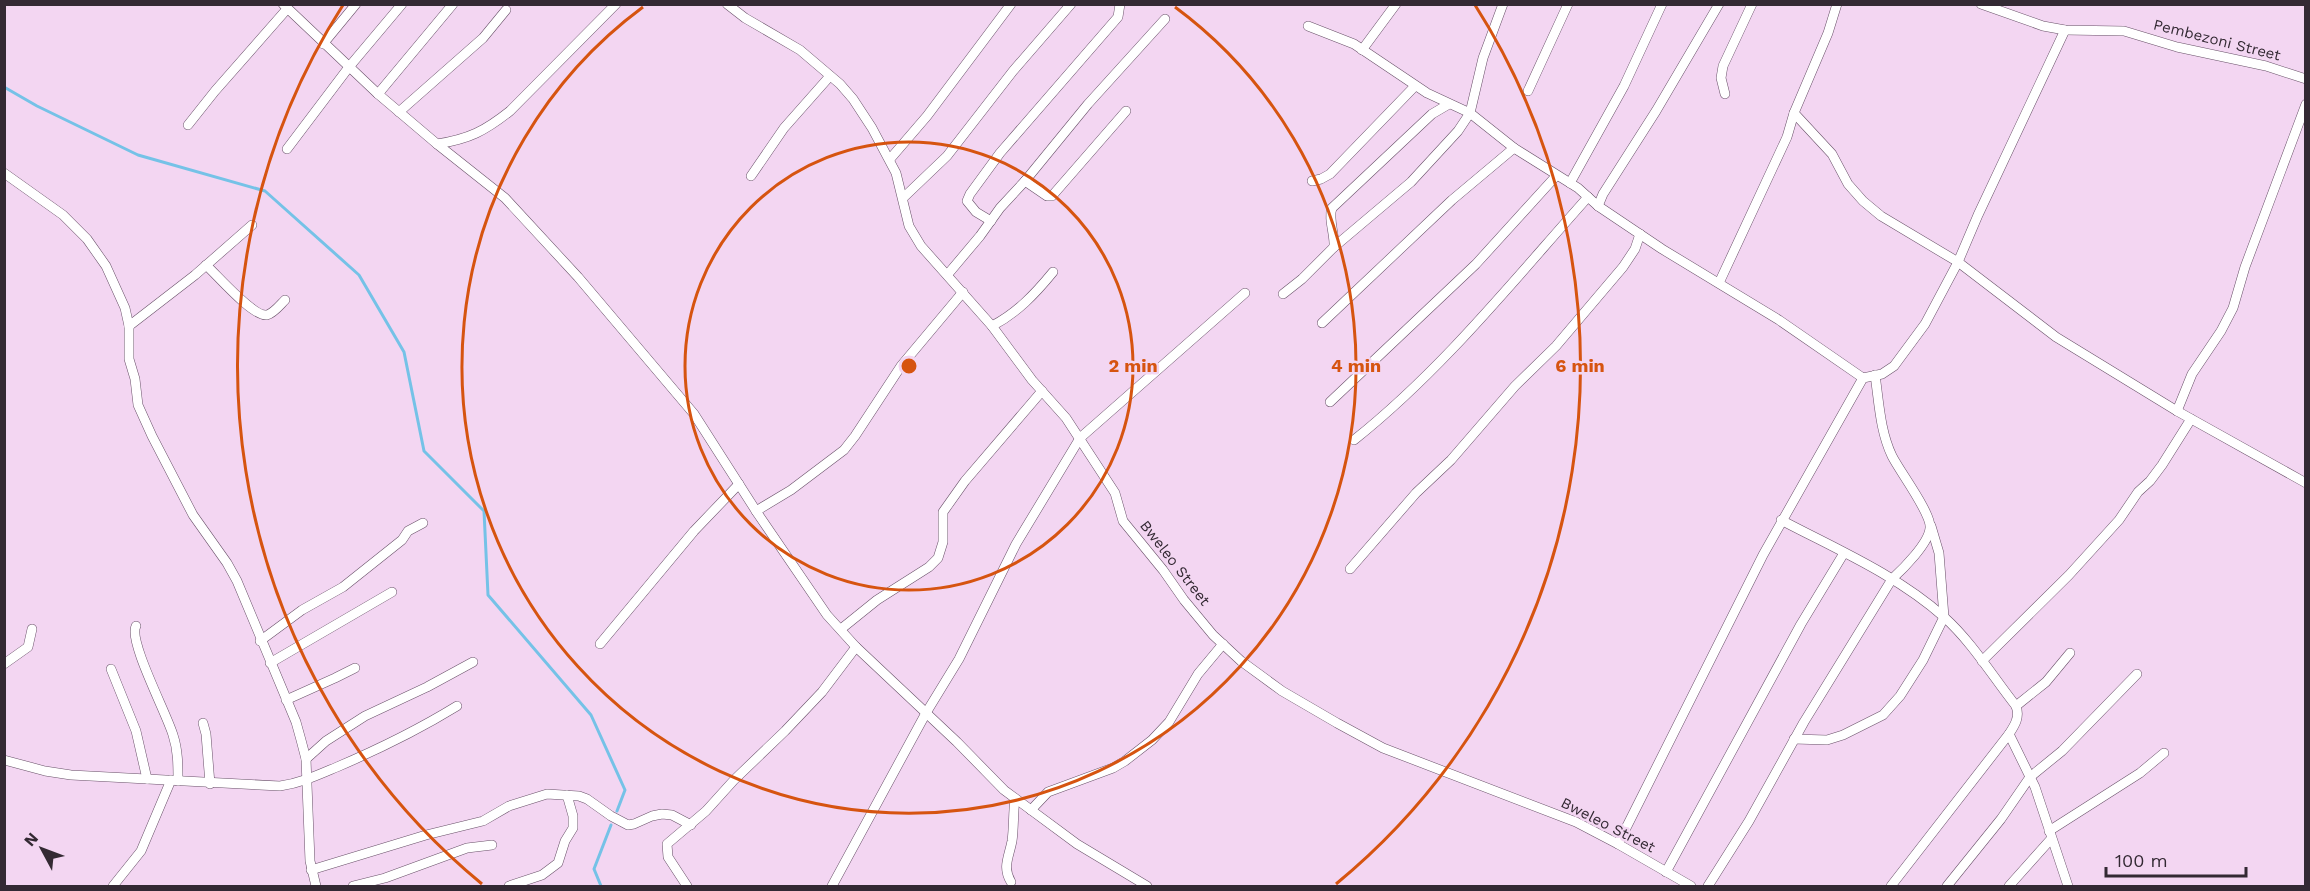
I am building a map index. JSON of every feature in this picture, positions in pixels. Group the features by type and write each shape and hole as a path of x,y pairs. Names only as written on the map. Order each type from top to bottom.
{"street":[{"path":"323,44 356,4"},
{"path":"287,149 349,67 402,4"},
{"path":"378,94 453,4"},
{"path":"437,144 459,141 481,133 493,125 510,111 616,4"},
{"name":"Bweleo Street","path":"727,4 745,18 800,50 831,76 853,99 890,159 896,173 909,226 915,236 1066,417 1115,493 1123,520 1184,600 1223,644 1282,691 1383,748 1576,822 1691,886"},
{"path":"890,159 927,116 1011,4"},
{"path":"903,198 947,156 1013,71 1071,4"},
{"path":"991,221 970,207 967,201 970,194 1000,153 1118,18 1120,4"},
{"path":"1362,50 1396,4"},
{"path":"1284,294 1334,247 1411,182 1445,146 1470,113 1483,58 1503,4"},
{"path":"1528,91 1568,4"},
{"path":"1569,183 1624,86 1662,4"},
{"path":"1598,206 1603,194 1656,111 1719,4"},
{"path":"1725,94 1721,78 1723,66 1752,4"},
{"path":"1719,283 1787,137 1794,113 1828,33 1837,4"},
{"name":"Pembezoni Street","path":"1981,4 2043,26 2065,30 2124,31 2177,47 2266,66 2306,79"},
{"path":"188,125 285,7 378,94 504,198 578,277 694,414 756,511 827,615 856,647 1004,790 1077,844 1146,886"},
{"path":"399,112 483,38 506,10"},
{"path":"948,274 1088,104 1165,19"},
{"path":"1308,26 1354,44 1415,86 1470,113 1514,148 1569,183 1598,206 1779,320 1863,378"},
{"path":"1618,844 1781,520 1863,378 1882,374 1894,366 1925,324 1958,262 1996,175 2065,30"},
{"path":"751,176 784,129 831,76"},
{"path":"1312,181 1330,174 1415,86"},
{"path":"1334,247 1335,236 1330,216 1332,208 1432,114 1449,104"},
{"path":"2177,411 2192,374 2221,331 2233,308 2245,267 2306,104"},
{"path":"1025,181 1047,196 1052,196 1126,111"},
{"path":"1794,113 1832,154 1848,184 1881,216 1958,262 2056,337 2177,411 2306,483"},
{"path":"1322,323 1452,200 1514,148"},
{"path":"4,173 63,215 87,239 106,266 125,308 129,326 129,359 135,379 138,405 193,515 227,563 296,722 306,759 310,870 316,886"},
{"path":"1330,402 1476,264 1556,176"},
{"path":"1354,440 1388,413 1428,375 1588,197"},
{"path":"129,326 252,225"},
{"path":"1350,569 1416,493 1451,460 1515,386 1556,346 1623,267 1635,249 1640,234"},
{"path":"206,265 255,313 268,315 285,300"},
{"path":"992,326 1007,318 1020,307 1053,272"},
{"path":"756,511 799,484 843,450 855,436 901,366 963,292"},
{"path":"832,886 926,713 959,659 1016,544 1080,438 1245,293"},
{"path":"1708,886 1723,866 1794,740 1892,579 1910,561 1930,532 1930,520 1904,478 1884,433 1875,375"},
{"path":"841,629 877,600 929,567 938,558 943,542 943,512 965,481 1042,391"},
{"path":"1982,661 2107,534 2138,492 2162,465 2191,419"},
{"path":"600,644 694,531 739,484"},
{"path":"1781,520 1892,579 1944,617 1982,661 2019,712 2017,722 2009,734 1891,886"},
{"path":"261,641 302,610 343,587 402,540 408,531 423,523"},
{"path":"1794,740 1827,740 1843,735 1883,715 1900,696 1923,660 1944,617 1939,553 1930,526"},
{"path":"1666,872 1801,624 1844,553"},
{"path":"270,663 392,592"},
{"path":"113,886 141,851 175,781 177,748 136,645 133,631 136,626"},
{"path":"4,664 28,647 32,629"},
{"path":"1031,810 1048,792 1113,768 1152,740 1169,722 1198,674 1223,644"},
{"path":"687,886 668,857 666,847 669,841 691,825 809,706 856,647"},
{"path":"2016,706 2046,682 2070,653"},
{"path":"306,759 326,741 365,716 473,662"},
{"path":"286,700 355,668"},
{"path":"111,669 136,731 147,779"},
{"path":"1947,886 2001,819 2030,777 2062,752 2137,674"},
{"path":"4,760 53,772 210,784 280,786 306,780 396,740 457,706"},
{"path":"203,723 210,784"},
{"path":"2009,734 2030,777 2068,886"},
{"path":"2009,886 2050,835 2140,773 2164,753"},
{"path":"310,870 426,835 483,821 509,806 546,794 587,799 628,825 662,814 672,815 691,825"},
{"path":"509,886 542,875 558,863 565,841 573,828 573,816 567,795"},
{"path":"1011,882 1007,875 1006,860 1011,842 1015,799"},
{"path":"353,886 385,878 467,848 492,845"}],"waterway":[{"path":"4,87 37,106 138,155 265,191 359,275 404,352 424,451 484,511 488,595 591,715 625,790 617,811"},
{"path":"601,886 594,869 611,825"}]}
